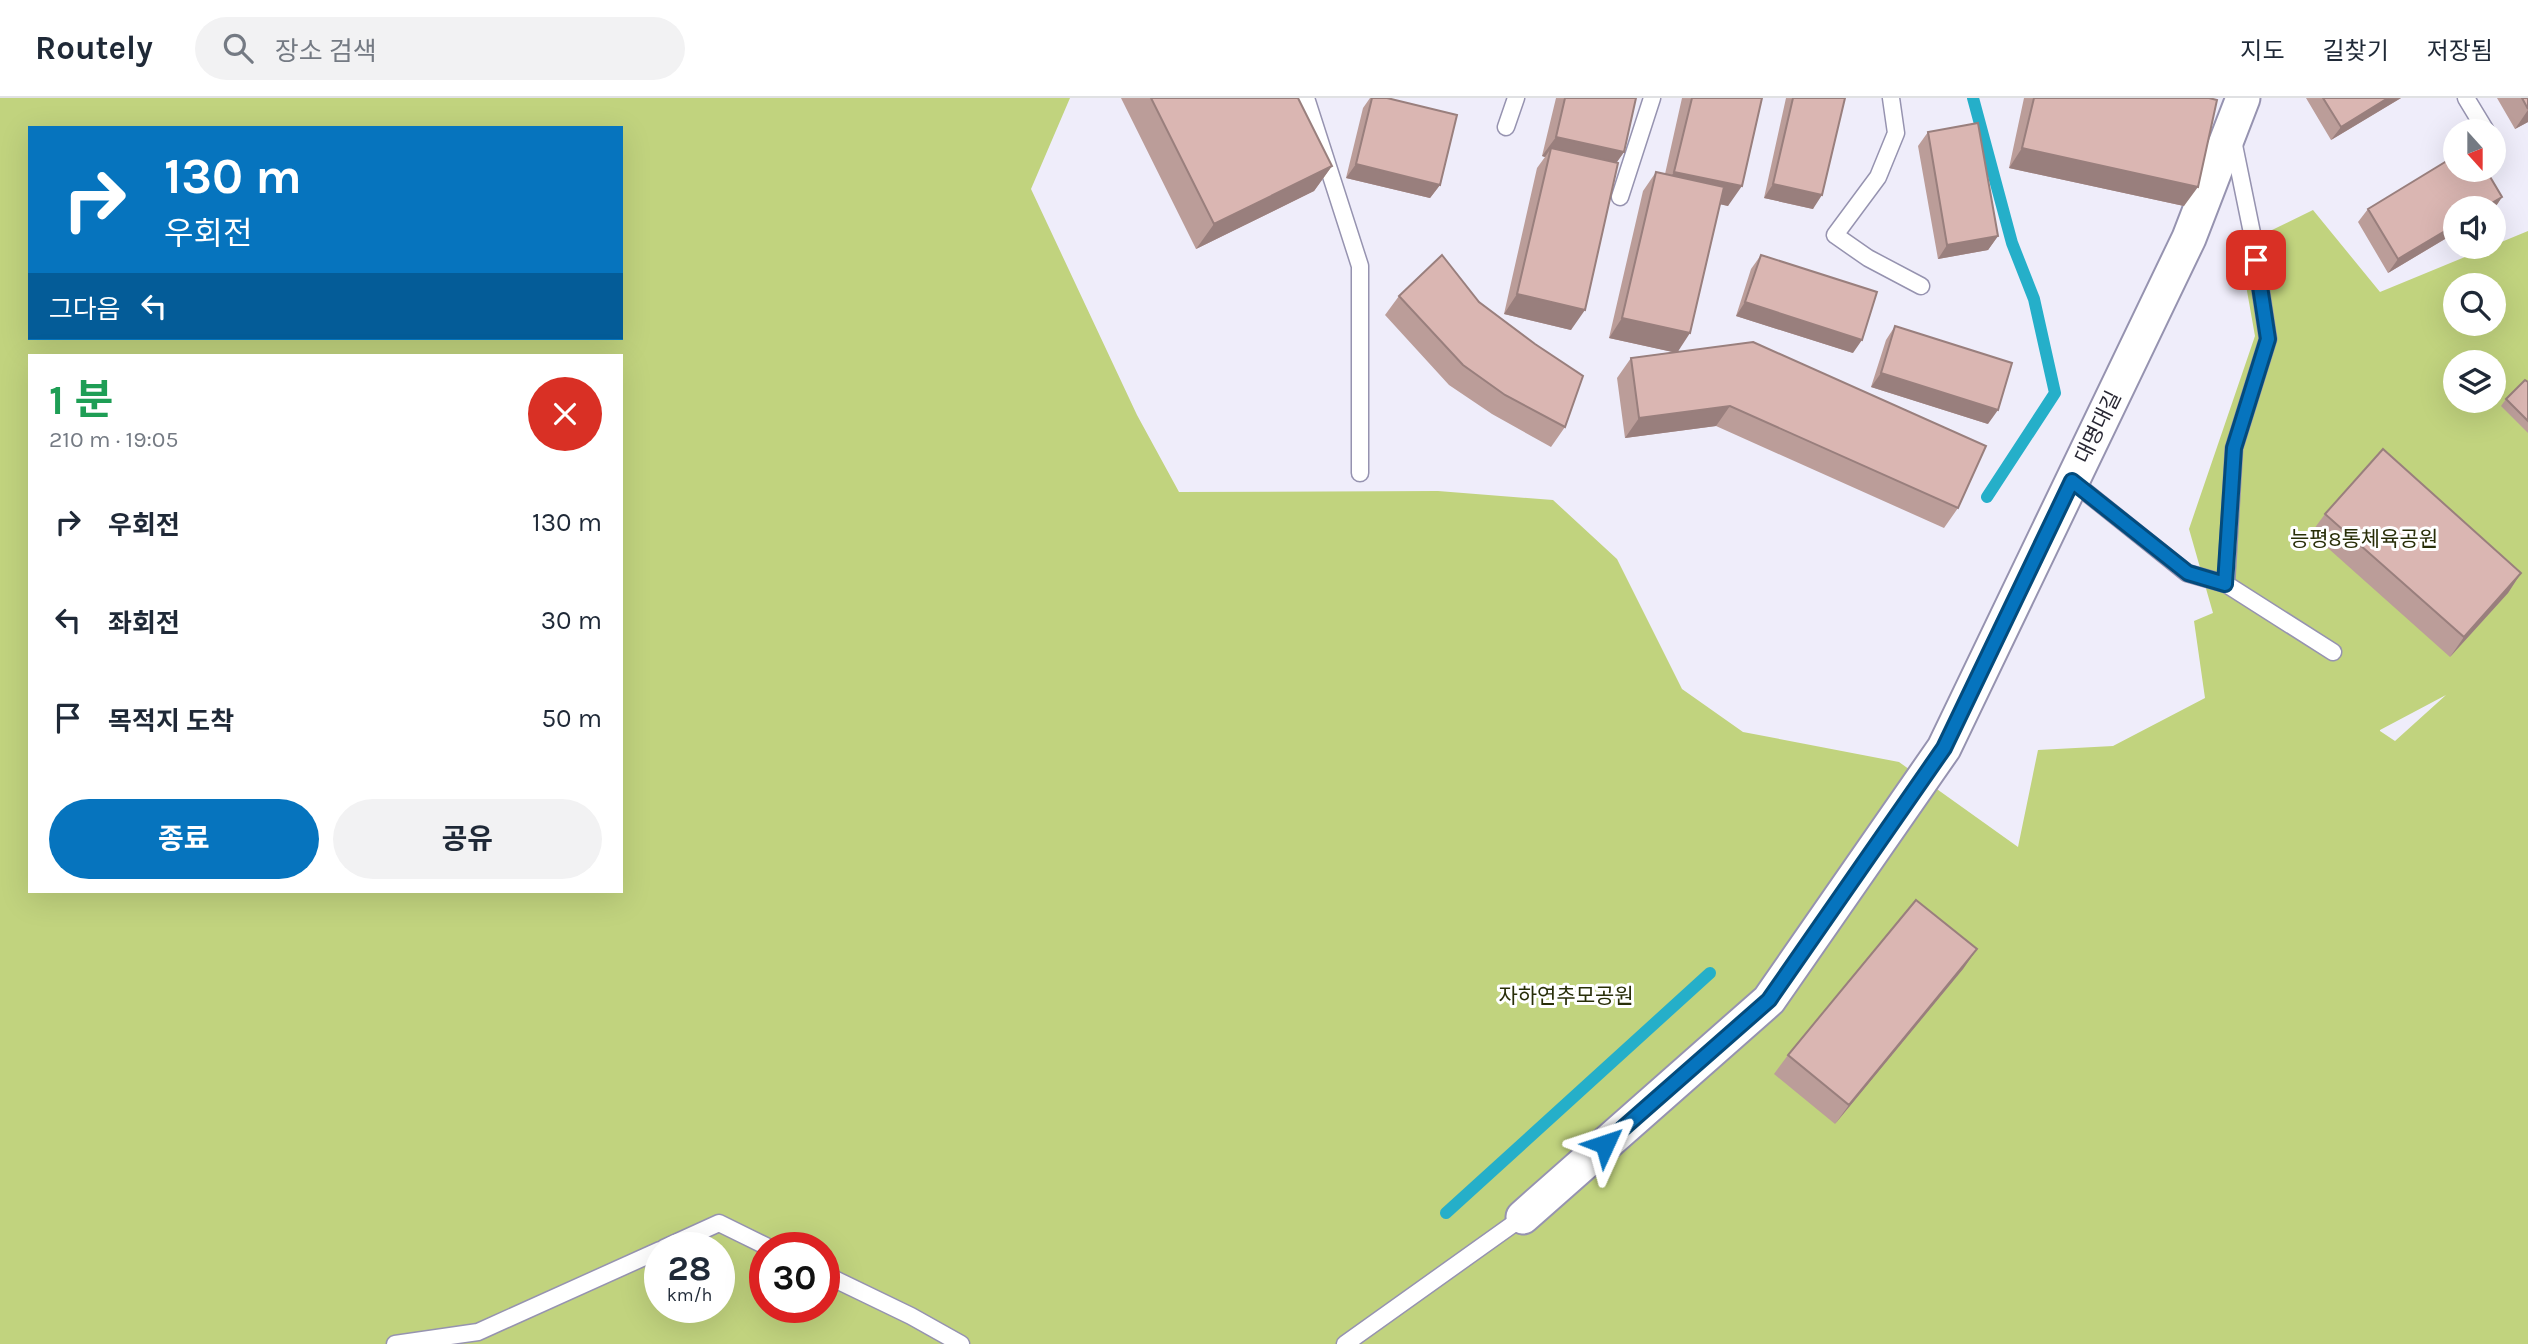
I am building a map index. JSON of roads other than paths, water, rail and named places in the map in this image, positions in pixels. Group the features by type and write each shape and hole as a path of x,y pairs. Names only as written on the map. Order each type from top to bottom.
{"street":[{"name":"대명대길","path":"1523,1217 1769,1000 1944,748 2189,238 2243,98"}],"lane":[{"path":"1306,98 1360,266 1360,473"},
{"path":"1506,127 1516,98"},
{"path":"1620,197 1652,98"},
{"path":"1891,98 1896,133 1878,177 1835,235 1868,258 1921,286"},
{"path":"2466,98 2479,119"},
{"path":"2225,584 2234,448 2268,339 2252,233 2231,130"},
{"path":"2072,481 2188,573 2225,584 2333,652"},
{"path":"1345,1344 1523,1217"},
{"path":"699,1232 719,1223 749,1238"},
{"path":"395,1344 478,1332 644,1257"},
{"path":"840,1282 961,1344"}],"waterway":[{"path":"1973,98 2012,243 2034,299 2055,393 1987,497"},
{"path":"1446,1213 1710,973"}],"park label":[{"name":"능평8통체육공원","path":"2364,539"},
{"name":"자하연추모공원","path":"1566,996"}]}
